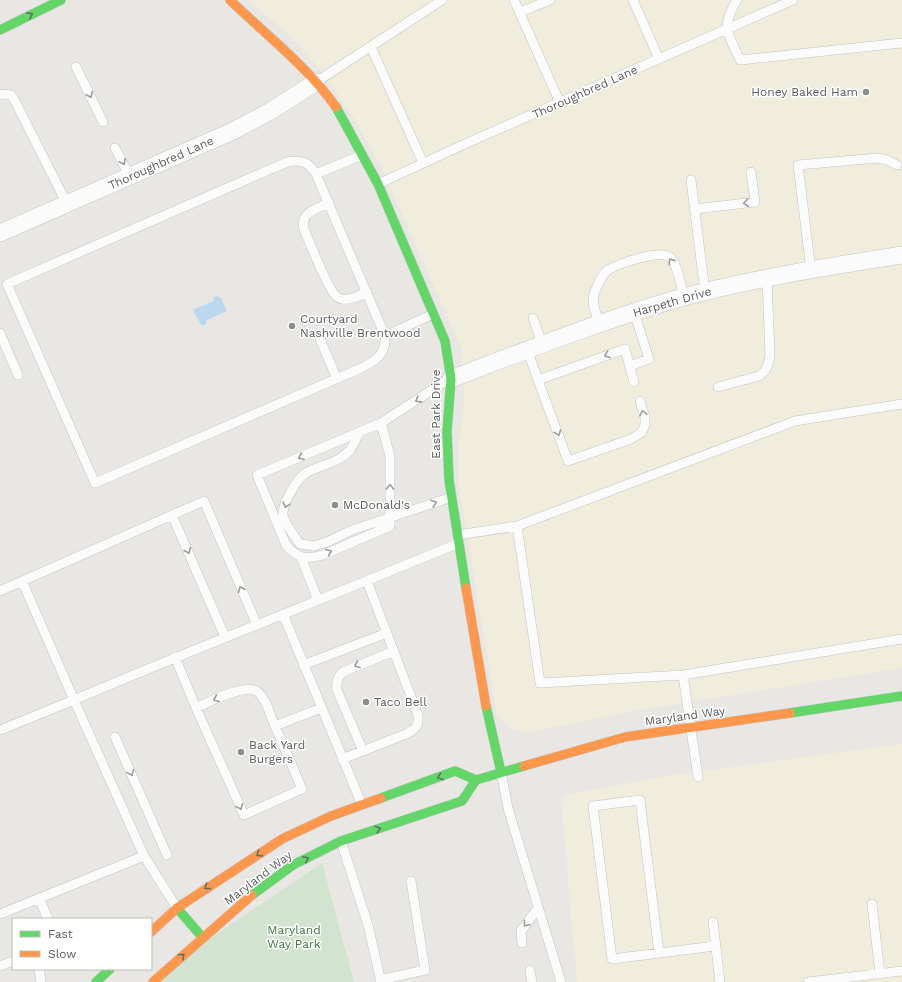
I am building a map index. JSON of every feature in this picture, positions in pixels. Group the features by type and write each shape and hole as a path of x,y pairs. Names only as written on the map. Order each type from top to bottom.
{"main road":[{"path":"0,30 61,0"},
{"name":"East Park Drive","path":"230,0 295,60 316,82 334,106 378,184 445,341 451,379 447,431 449,480 487,715 501,772"},
{"name":"Maryland Way","path":"153,982 253,894 293,865 341,841 462,801 476,780 624,737 902,696"},
{"name":"Maryland Way","path":"152,931 177,908 282,839 331,816 455,771 476,780"},
{"path":"177,908 203,938"},
{"path":"96,982 109,970"}],"street":[{"name":"Thoroughbred Lane","path":"0,233 130,177 256,120 316,82"},
{"name":"Harpeth Drive","path":"451,379 535,346 634,312 705,292 811,270 902,255"}],"lane":[{"path":"316,82 442,0"},
{"path":"514,0 560,103"},
{"path":"520,12 550,0"},
{"path":"633,0 659,59"},
{"path":"737,0 730,12 726,29 740,60 902,43"},
{"name":"Thoroughbred Lane","path":"378,184 793,0"},
{"path":"371,47 423,163"},
{"path":"76,67 103,122"},
{"path":"0,95 11,95 15,101 67,204"},
{"path":"116,148 130,177"},
{"path":"316,174 362,155"},
{"path":"811,270 798,165 878,158 898,165"},
{"path":"301,160 312,167 329,203 385,336 384,349 379,357 359,369 337,379 94,483 4,285 287,162 301,160"},
{"path":"695,209 755,202 751,172"},
{"path":"691,180 705,292"},
{"path":"329,203 313,210 305,216 303,220 304,229 332,291 337,297 346,299 367,292"},
{"path":"599,324 593,300 597,286 602,278 609,270 613,268 651,254 667,255 672,260 684,298"},
{"path":"718,387 759,376 768,366 770,356 768,279"},
{"path":"630,366 649,359 634,312"},
{"path":"385,336 434,314"},
{"path":"533,318 538,380 568,461 631,439 641,433 645,425 645,417 640,401"},
{"path":"0,333 18,375"},
{"path":"320,339 337,379"},
{"path":"538,380 625,349 634,382"},
{"path":"381,423 390,456 390,526 323,555 313,558 298,556 291,551 286,544 257,475 381,423 451,379"},
{"path":"0,730 175,657 367,580 458,539 517,526 795,421 902,404"},
{"path":"359,432 350,450 343,456 305,473 300,478 286,502 283,514 292,534 300,544 314,546 327,542 352,530 452,497"},
{"path":"0,591 204,501 256,625"},
{"path":"172,515 225,637"},
{"path":"517,526 540,683 683,675 902,639"},
{"path":"302,557 318,600"},
{"path":"342,759 413,730 419,722 418,715 367,580"},
{"path":"22,581 144,856 177,908"},
{"path":"283,614 362,805"},
{"path":"304,665 387,633"},
{"path":"364,751 338,690 337,682 340,674 348,669 394,651"},
{"path":"175,657 196,708 244,815 302,789 262,696 256,691 245,688 196,708"},
{"path":"683,675 698,777"},
{"path":"275,726 321,708"},
{"path":"115,737 167,855"},
{"path":"501,772 508,808 561,982"},
{"path":"659,953 640,800 593,806 612,959 715,946"},
{"path":"341,841 368,925 380,981 425,970 411,881"},
{"path":"0,914 144,856"},
{"path":"39,898 48,918"},
{"path":"872,904 880,974"},
{"path":"522,943 521,931 538,908"},
{"path":"713,922 720,982"},
{"path":"0,966 12,961"},
{"path":"39,970 41,982"},
{"path":"530,970 532,982"},
{"path":"808,982 862,979 880,974 902,971"}],"shaded area":[{"path":"249,0 902,0 902,668 626,712 527,733 514,730 503,722 497,715 459,487 459,445 464,402 462,349 378,160 353,117 325,75 292,37"},
{"path":"902,744 902,982 577,982 561,796 666,776"}],"green space":[{"name":"Maryland Way Park","path":"322,863 354,982 155,982 177,961"}],"water":[{"path":"217,296 221,298 227,311 207,320 205,325 201,325 193,310 213,301 214,297"}],"traffic: fast":[{"path":"0,30 61,0"},
{"path":"336,107 378,184 445,341 451,379 447,431 449,480 466,588"},
{"path":"790,713 902,696"},
{"path":"486,706 501,772"},
{"path":"252,895 293,865 341,841 462,801 476,780 524,766"},
{"path":"381,798 455,771 476,780"},
{"path":"177,908 203,938"},
{"path":"96,982 109,970"}],"traffic: slow":[{"path":"230,0 299,64 325,92 336,107"},
{"path":"466,588 486,706"},
{"path":"524,766 625,737 790,713"},
{"path":"152,931 177,908 282,839 331,816 381,798"},
{"path":"153,982 252,895"}],"place":[{"name":"Honey Baked Ham","path":"866,92"},
{"name":"Courtyard Nashville Brentwood","path":"292,326"},
{"name":"McDonald's","path":"335,505"},
{"name":"Taco Bell","path":"366,702"},
{"name":"Back Yard Burgers","path":"241,752"}]}
